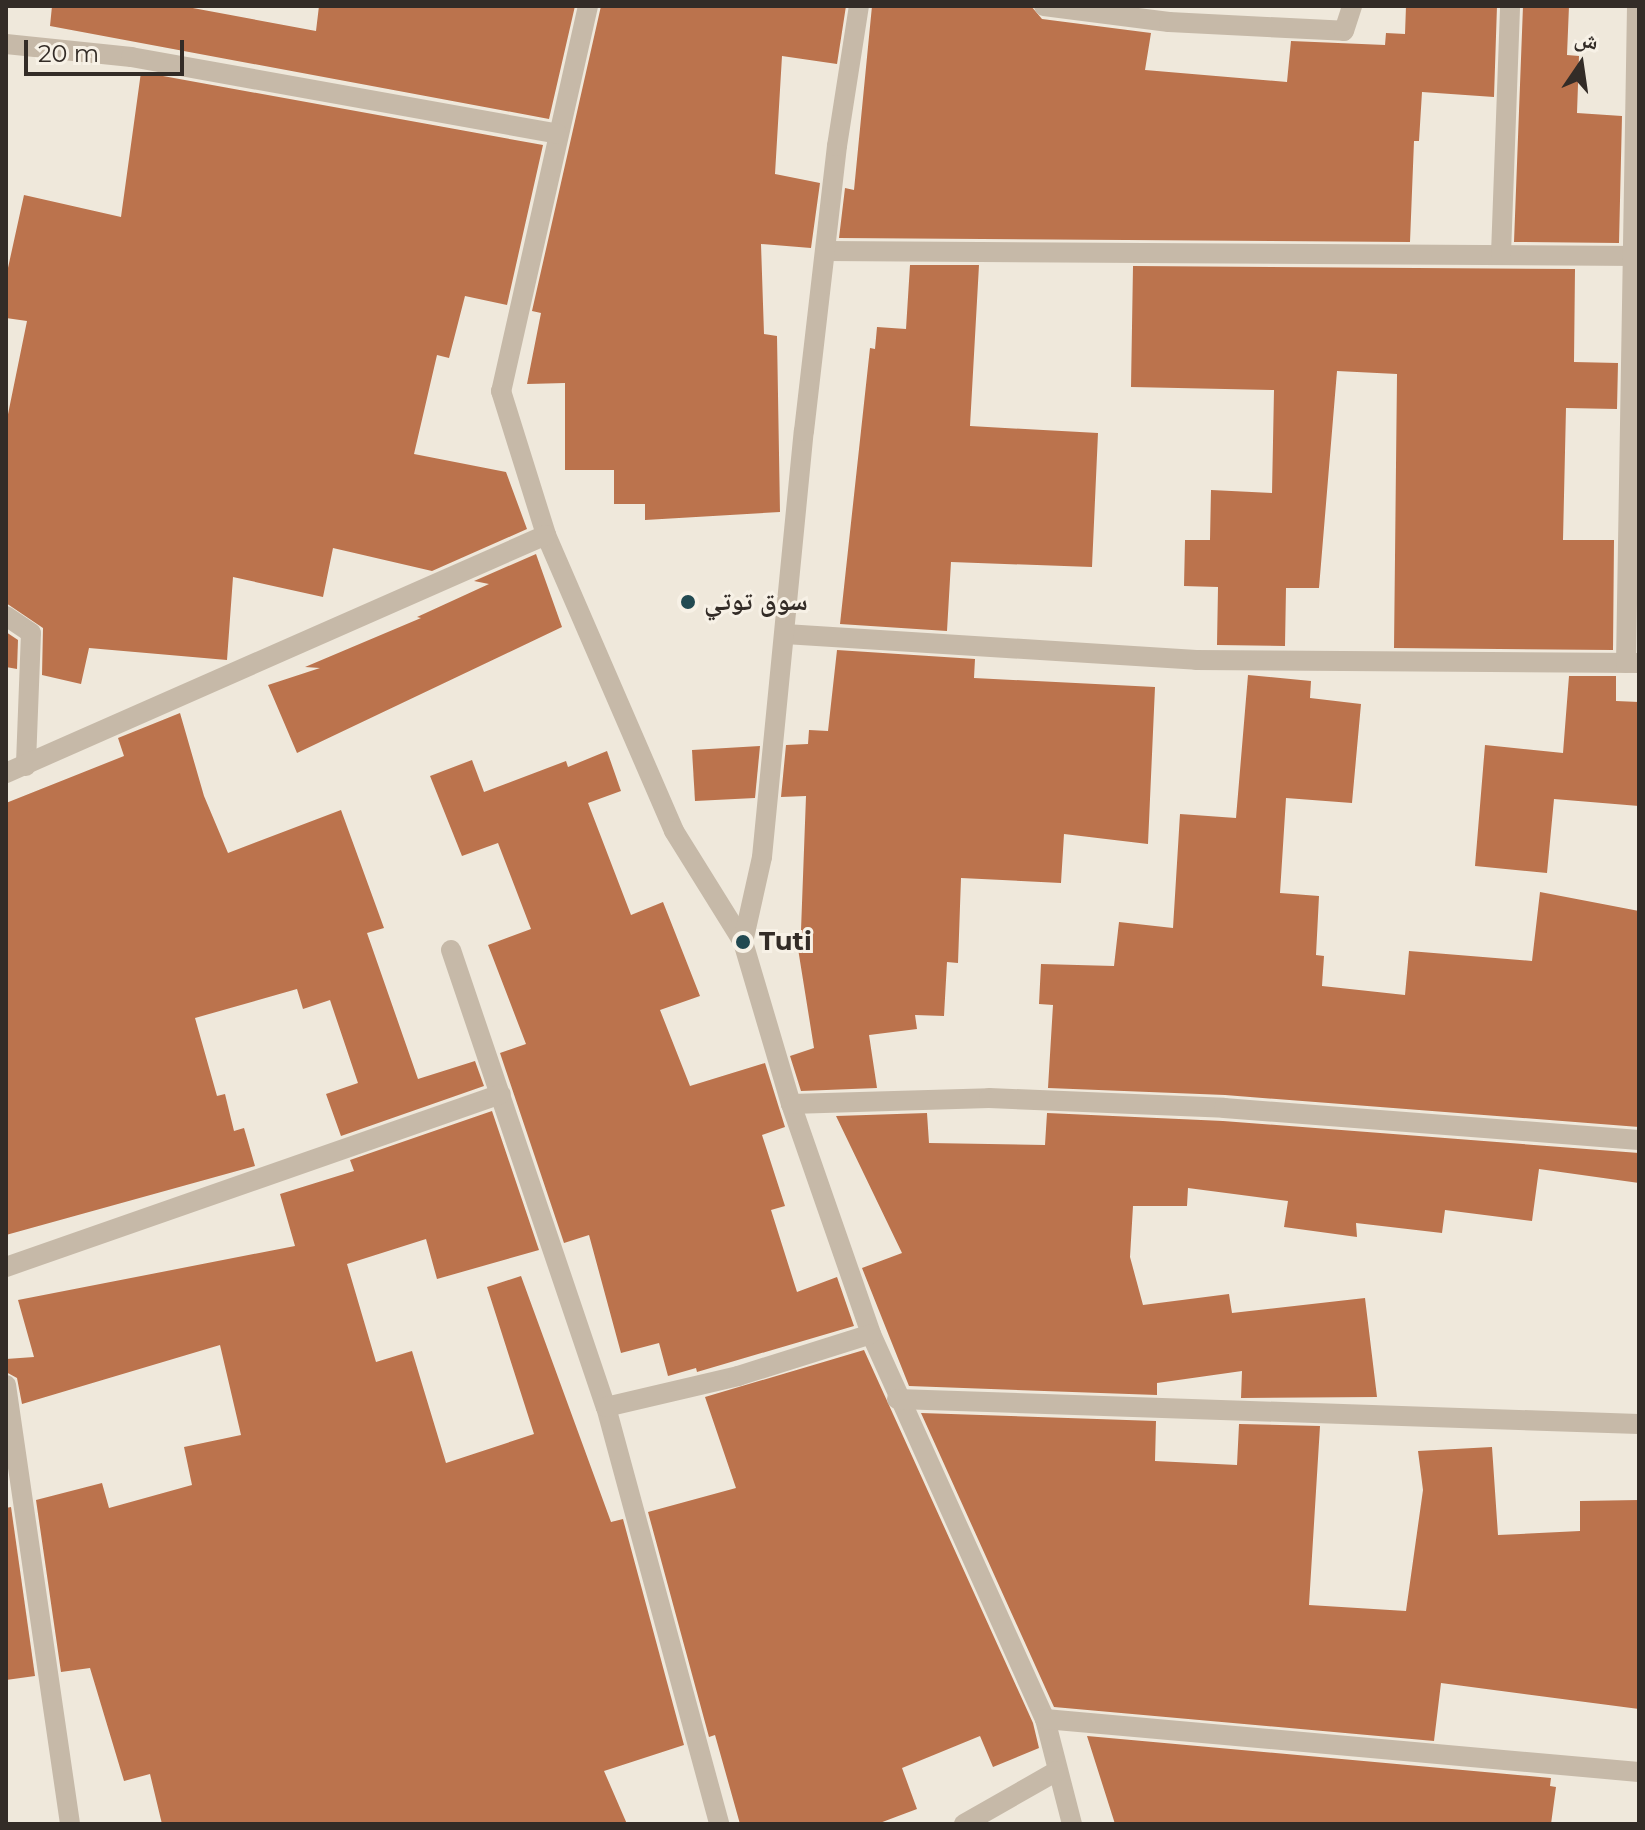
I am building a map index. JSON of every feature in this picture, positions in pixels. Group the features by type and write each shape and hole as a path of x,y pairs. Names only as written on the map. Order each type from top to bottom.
{"street":[{"path":"588,6 501,391 546,535 674,831 743,942 791,1104 871,1334 897,1399 1045,1719 1072,1824"},
{"path":"743,942 762,857 826,251 859,6"},
{"path":"1044,6 1169,22 1344,31 1352,6"},
{"path":"1501,254 1510,6"},
{"path":"785,634 1196,660 1633,663 1637,6"},
{"path":"6,44 131,57 557,134"},
{"path":"826,251 1637,256"},
{"path":"6,773 546,535"},
{"path":"6,616 31,633 26,766"},
{"path":"451,950 606,1407 719,1824"},
{"path":"6,1267 501,1094"},
{"path":"791,1104 1005,1098 1224,1108 1639,1140"},
{"path":"606,1407 738,1376 871,1334"},
{"path":"6,1385 70,1824"},
{"path":"897,1399 1639,1424"},
{"path":"1045,1719 1639,1772"},
{"path":"964,1824 1057,1771"}],"building":[{"path":"52,6 182,6 316,31 319,6 575,6 549,119 50,26"},
{"name":"سوق توتي","path":"601,6 846,6 837,64 782,56 775,174 820,183 811,248 761,244 764,334 777,336 780,512 645,520 645,504 614,504 614,470 565,470 565,383 527,384 541,313 532,311"},
{"path":"872,6 1031,6 1042,19 1151,33 1145,70 1287,82 1291,41 1385,45 1386,33 1405,34 1406,6 1497,6 1494,97 1422,92 1419,141 1414,141 1410,242 839,238 845,188 854,190"},
{"path":"1523,6 1569,6 1567,55 1579,56 1577,113 1622,116 1619,243 1514,242"},
{"path":"141,72 543,145 507,305 465,296 449,358 437,355 414,454 506,472 527,529 432,571 333,548 323,597 233,577 227,660 89,648 81,684 42,675 43,628 6,603 6,424 27,321 6,318 6,277 24,195 121,217"},
{"path":"910,265 979,265 970,426 1098,433 1092,567 951,562 947,631 840,624 870,348 875,349 877,327 906,329"},
{"path":"1133,266 1575,269 1574,362 1618,363 1617,409 1566,408 1563,540 1614,540 1613,650 1394,648 1397,374 1337,371 1319,588 1286,588 1285,646 1217,645 1218,587 1184,586 1185,540 1210,540 1211,490 1272,493 1274,390 1131,387"},
{"path":"536,554 562,627 297,753 268,685 320,668 305,667 421,618 417,617 489,584 474,581"},
{"path":"6,632 18,640 17,669 6,667"},
{"path":"837,650 975,659 974,678 1155,687 1148,844 1064,834 1061,883 961,878 958,963 947,962 944,1016 915,1015 917,1029 869,1035 877,1088 801,1091 790,1056 814,1048 795,930 801,930 806,796 781,797 786,745 808,744 809,730 828,731"},
{"path":"1248,675 1311,681 1310,698 1361,704 1352,803 1286,798 1280,893 1319,896 1316,955 1324,956 1322,986 1405,995 1409,951 1532,961 1540,892 1639,911 1639,1127 1225,1095 1048,1088 1053,1005 1039,1004 1041,964 1114,966 1119,922 1173,928 1180,814 1236,818"},
{"path":"1569,676 1616,676 1616,701 1639,702 1639,806 1554,799 1547,873 1475,866 1485,745 1563,753"},
{"path":"180,713 204,796 228,853 341,810 384,928 367,933 418,1079 475,1061 484,1086 341,1136 326,1094 358,1083 330,1000 303,1009 297,989 195,1018 217,1096 225,1094 234,1131 244,1128 255,1166 6,1235 6,803 124,756 118,738"},
{"path":"760,746 755,798 695,801 692,750"},
{"path":"607,751 621,791 588,803 631,915 663,902 700,996 660,1010 690,1086 765,1063 785,1127 762,1135 785,1206 771,1210 797,1292 837,1277 854,1326 697,1372 696,1368 668,1376 659,1343 621,1353 589,1235 564,1243 500,1053 526,1044 488,945 531,929 498,843 462,856 430,776 472,760 484,792 566,761 568,767"},
{"path":"492,1111 539,1250 437,1279 426,1239 347,1264 376,1362 412,1351 446,1463 534,1434 487,1287 521,1276 611,1522 623,1519 684,1745 604,1771 627,1824 162,1824 150,1774 124,1781 90,1668 61,1672 36,1500 102,1483 109,1508 192,1485 184,1447 241,1435 220,1345 22,1404 17,1378 6,1372 6,1359 34,1357 18,1300 295,1246 280,1194 354,1171 350,1160"},
{"path":"927,1113 929,1143 1045,1145 1047,1113 1223,1121 1639,1153 1639,1183 1539,1169 1532,1221 1445,1210 1442,1233 1356,1223 1357,1237 1284,1227 1288,1201 1188,1188 1187,1206 1133,1206 1130,1257 1143,1305 1229,1294 1232,1313 1365,1298 1377,1397 1241,1398 1242,1371 1157,1383 1157,1395 909,1386 862,1268 902,1253 836,1116"},
{"path":"864,1350 1033,1723 1039,1748 993,1767 980,1736 902,1768 917,1809 877,1824 740,1824 715,1735 709,1737 648,1512 736,1488 705,1397"},
{"path":"921,1413 1156,1421 1155,1461 1237,1465 1239,1424 1320,1426 1309,1605 1406,1611 1423,1490 1418,1451 1492,1447 1498,1535 1580,1531 1580,1501 1639,1500 1639,1709 1441,1683 1434,1741 1054,1707"},
{"path":"11,1507 35,1676 6,1680 6,1508"},
{"path":"1087,1736 1551,1778 1550,1786 1556,1787 1551,1824 1115,1824"}],"place":[{"name":"سوق توتي","path":"688,602"},
{"name":"Tuti","path":"743,942"}]}
